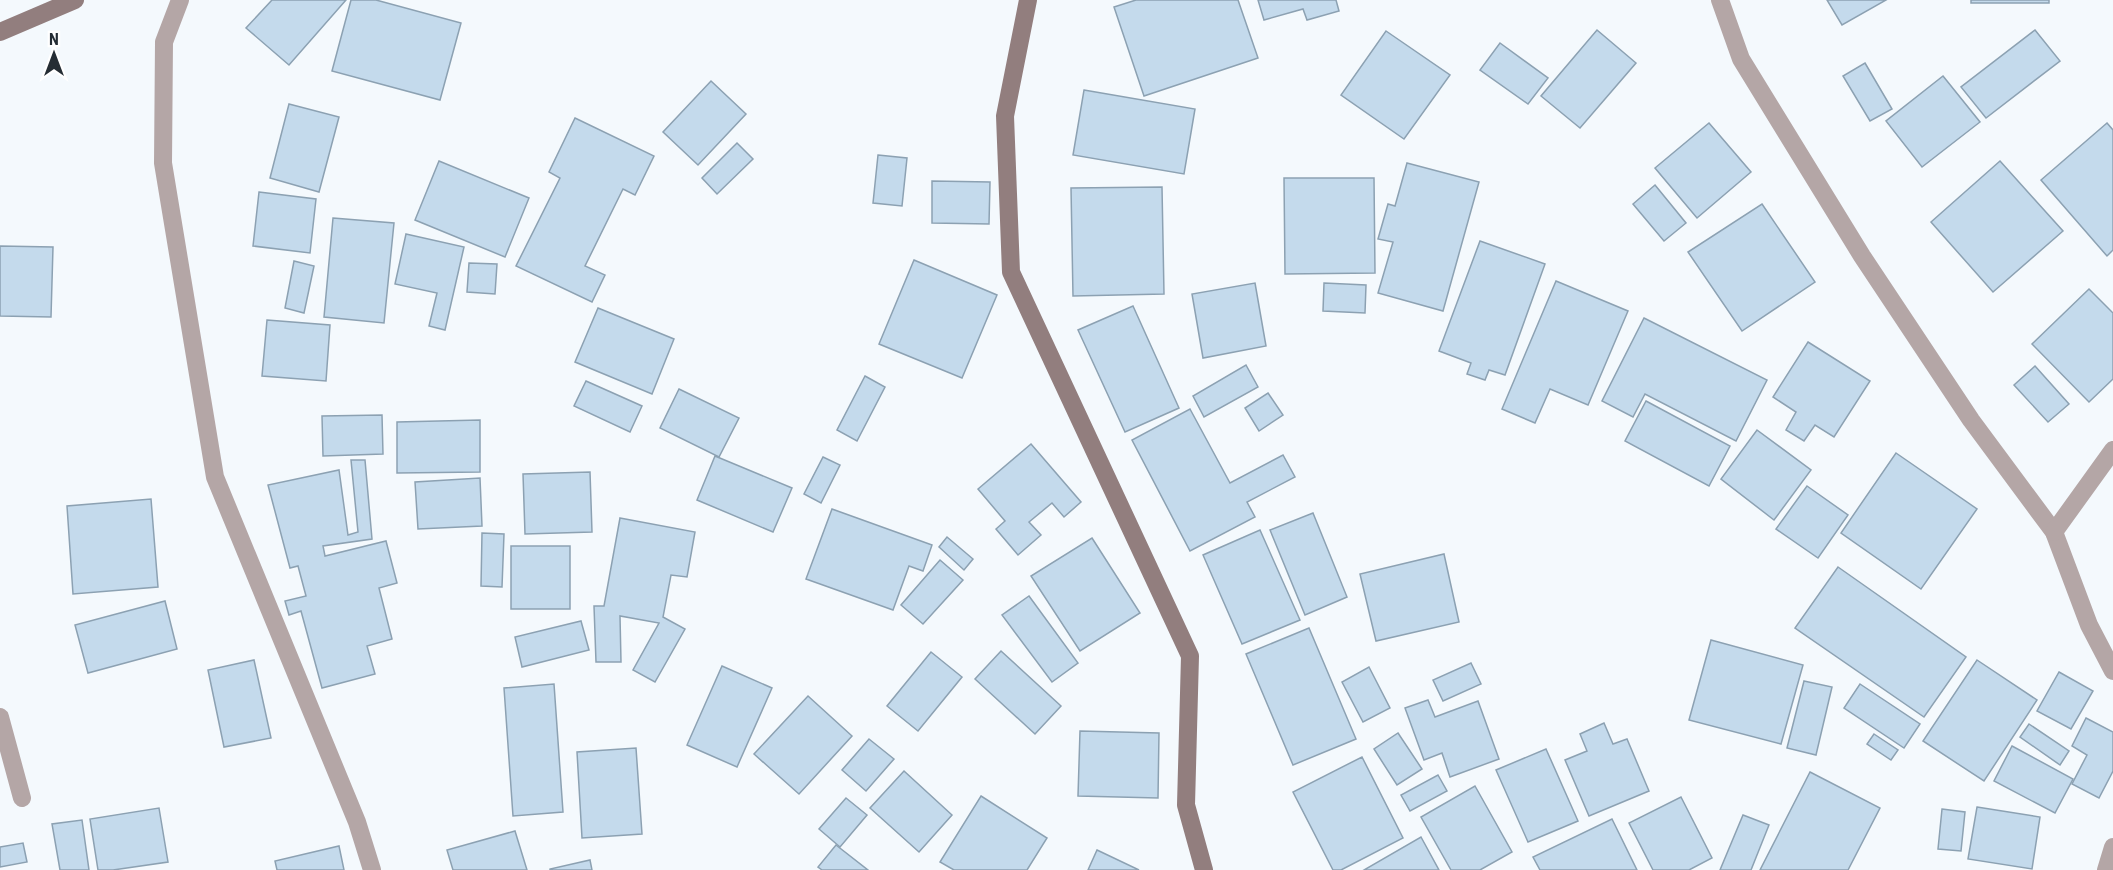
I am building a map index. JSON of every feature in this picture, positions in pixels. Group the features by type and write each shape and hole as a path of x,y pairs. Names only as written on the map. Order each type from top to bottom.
{"street":[{"path":"0,32 75,0"},
{"path":"180,0 164,42 163,164 215,477 357,822 372,870"},
{"path":"1028,0 1005,116 1011,272 1190,656 1186,805 1204,870"},
{"path":"1720,0 1741,59 1862,256 1971,420 2054,532 2089,625 2113,671"},
{"path":"2054,532 2113,450"},
{"path":"0,717 22,798"},
{"path":"2106,870 2113,847"}],"building":[{"path":"272,0 346,0 289,65 246,28"},
{"path":"351,0 376,0 461,23 440,100 332,71"},
{"path":"1136,0 1238,0 1258,58 1144,96 1114,7"},
{"path":"1258,0 1336,0 1339,11 1307,20 1303,9 1264,20"},
{"path":"1827,0 1886,0 1842,25"},
{"path":"1971,0 2049,0 2049,3 1971,3"},
{"path":"1597,30 1636,63 1580,128 1541,96"},
{"path":"2035,30 2060,61 1986,118 1961,87"},
{"path":"1386,31 1450,75 1404,139 1341,95"},
{"path":"1500,43 1548,78 1528,104 1480,70"},
{"path":"1865,63 1892,109 1870,121 1843,76"},
{"path":"1943,76 1980,122 1922,167 1886,121"},
{"path":"711,81 746,114 698,165 663,132"},
{"path":"1084,90 1195,109 1184,174 1073,155"},
{"path":"289,104 339,117 319,192 270,178"},
{"path":"575,118 654,156 635,195 623,189 585,266 605,275 592,302 516,266 560,178 549,172"},
{"path":"1709,123 1751,172 1697,218 1655,168"},
{"path":"2107,123 2113,130 2113,250 2107,256 2041,180"},
{"path":"737,143 753,159 717,194 702,178"},
{"path":"878,155 907,158 902,206 873,203"},
{"path":"439,161 529,198 505,257 415,220"},
{"path":"2000,161 2063,231 1993,292 1931,222"},
{"path":"1407,163 1479,182 1443,311 1378,293 1393,242 1378,239 1388,204 1395,206"},
{"path":"1284,178 1374,178 1375,273 1285,274"},
{"path":"932,181 990,182 989,224 932,223"},
{"path":"1655,185 1686,223 1664,241 1633,204"},
{"path":"1162,187 1164,294 1073,296 1071,188"},
{"path":"259,192 316,199 310,253 253,246"},
{"path":"1762,204 1815,282 1742,331 1688,252"},
{"path":"333,218 394,223 384,323 324,317"},
{"path":"406,234 464,247 445,330 429,326 437,293 395,284"},
{"path":"1480,241 1545,264 1505,375 1489,370 1485,380 1467,374 1471,363 1439,351"},
{"path":"0,246 53,247 51,317 0,316"},
{"path":"914,260 997,295 962,378 879,344"},
{"path":"294,261 314,266 304,313 285,308"},
{"path":"469,263 497,264 495,294 467,292"},
{"path":"1556,281 1628,311 1588,405 1550,389 1535,423 1502,409"},
{"path":"1255,283 1266,346 1203,358 1192,294"},
{"path":"1324,283 1366,285 1365,313 1323,311"},
{"path":"2089,289 2113,313 2113,379 2089,402 2032,344"},
{"path":"1133,306 1179,408 1125,432 1078,330"},
{"path":"598,308 674,339 652,394 575,362"},
{"path":"1644,318 1767,380 1736,441 1645,394 1633,417 1602,401"},
{"path":"267,320 330,325 326,381 262,376"},
{"path":"1808,342 1870,381 1834,437 1815,425 1804,441 1786,430 1796,412 1773,397"},
{"path":"1246,365 1258,387 1204,417 1193,396"},
{"path":"2035,366 2069,404 2048,422 2014,385"},
{"path":"865,376 885,387 857,441 837,430"},
{"path":"586,381 642,406 630,432 574,406"},
{"path":"679,389 739,418 719,457 660,428"},
{"path":"1268,393 1283,415 1259,431 1245,408"},
{"path":"1646,401 1730,446 1709,486 1625,441"},
{"path":"1190,409 1230,483 1283,455 1295,477 1247,502 1255,517 1190,551 1132,440"},
{"path":"382,415 383,454 323,456 322,416"},
{"path":"480,420 480,472 397,473 397,422"},
{"path":"1757,430 1811,470 1774,520 1721,479"},
{"path":"1031,444 1081,502 1064,517 1052,503 1029,522 1041,535 1018,555 996,529 1005,521 978,489"},
{"path":"1896,453 1977,509 1921,589 1841,533"},
{"path":"715,456 792,488 773,532 697,500"},
{"path":"823,457 840,465 821,503 804,494"},
{"path":"351,460 365,460 372,539 323,546 325,556 386,541 397,583 379,588 392,639 367,646 375,674 322,688 301,611 289,615 285,601 306,596 298,566 290,568 268,485 339,470 348,535 358,532"},
{"path":"590,472 592,532 525,534 523,474"},
{"path":"480,478 482,526 418,529 415,482"},
{"path":"1807,486 1848,515 1818,558 1776,529"},
{"path":"151,499 158,587 73,594 67,506"},
{"path":"832,509 932,545 923,571 909,566 893,610 806,579"},
{"path":"1313,513 1347,597 1305,615 1270,530"},
{"path":"620,518 695,532 687,577 671,575 663,617 685,629 655,682 633,670 659,623 620,616 621,662 596,662 594,606 604,606"},
{"path":"1260,530 1300,620 1242,644 1203,555"},
{"path":"482,533 504,534 502,587 481,586"},
{"path":"947,537 973,559 964,570 939,547"},
{"path":"1092,538 1140,613 1080,651 1031,576"},
{"path":"511,546 570,546 570,609 511,609"},
{"path":"1444,554 1459,622 1376,641 1360,574"},
{"path":"940,560 963,580 923,624 901,605"},
{"path":"1838,567 1966,657 1924,717 1795,628"},
{"path":"1029,596 1078,663 1052,682 1002,615"},
{"path":"165,601 177,649 88,673 75,625"},
{"path":"581,621 589,650 522,667 515,637"},
{"path":"1309,628 1356,739 1293,765 1246,654"},
{"path":"1711,640 1803,665 1781,744 1689,720"},
{"path":"1001,651 1061,706 1035,734 975,679"},
{"path":"931,652 962,677 918,731 887,706"},
{"path":"254,660 271,738 224,747 208,670"},
{"path":"1977,660 2037,700 1984,781 1923,741"},
{"path":"1471,663 1481,684 1443,701 1433,680"},
{"path":"722,666 772,688 737,767 687,745"},
{"path":"1369,667 1390,708 1363,722 1342,682"},
{"path":"2059,672 2093,691 2071,729 2037,711"},
{"path":"1804,681 1832,687 1816,755 1787,748"},
{"path":"554,684 563,812 513,816 504,688"},
{"path":"1860,684 1920,724 1904,748 1844,708"},
{"path":"808,696 852,736 799,794 754,754"},
{"path":"1428,700 1435,717 1478,701 1499,759 1450,777 1442,753 1424,760 1405,708"},
{"path":"2086,718 2113,732 2113,771 2099,798 2072,784 2087,755 2072,746"},
{"path":"1604,723 1613,744 1627,739 1649,791 1589,816 1565,760 1587,751 1580,734"},
{"path":"2029,724 2069,751 2060,765 2020,737"},
{"path":"1080,731 1159,733 1158,798 1078,796"},
{"path":"1398,733 1422,769 1397,785 1374,749"},
{"path":"1874,734 1898,750 1891,760 1867,744"},
{"path":"869,739 894,759 866,791 842,770"},
{"path":"2012,746 2073,779 2055,813 1994,781"},
{"path":"636,748 642,834 582,838 577,752"},
{"path":"1546,749 1578,821 1528,842 1496,770"},
{"path":"1362,757 1403,838 1341,870 1333,870 1293,792"},
{"path":"904,771 952,815 919,852 870,808"},
{"path":"1810,772 1880,808 1848,870 1760,870"},
{"path":"1438,775 1447,791 1410,811 1401,795"},
{"path":"1475,786 1512,852 1480,870 1451,870 1421,817"},
{"path":"981,796 1047,838 1027,870 954,870 940,862"},
{"path":"1681,797 1712,858 1689,870 1653,870 1629,823"},
{"path":"846,798 867,815 840,847 819,829"},
{"path":"1977,807 2040,817 2032,869 1968,859"},
{"path":"159,808 168,862 98,870 90,819"},
{"path":"1942,809 1965,812 1961,851 1938,849"},
{"path":"1743,815 1769,825 1751,870 1720,870"},
{"path":"1612,819 1637,870 1540,870 1533,857"},
{"path":"82,820 89,870 60,870 52,824"},
{"path":"515,831 527,870 453,870 447,850"},
{"path":"1421,837 1439,870 1364,870"},
{"path":"23,843 27,862 0,867 0,847"},
{"path":"836,845 868,870 822,870 818,867"},
{"path":"339,846 344,870 277,870 275,861"},
{"path":"1097,850 1139,870 1088,870"},
{"path":"590,860 592,870 550,870 550,869"}]}
